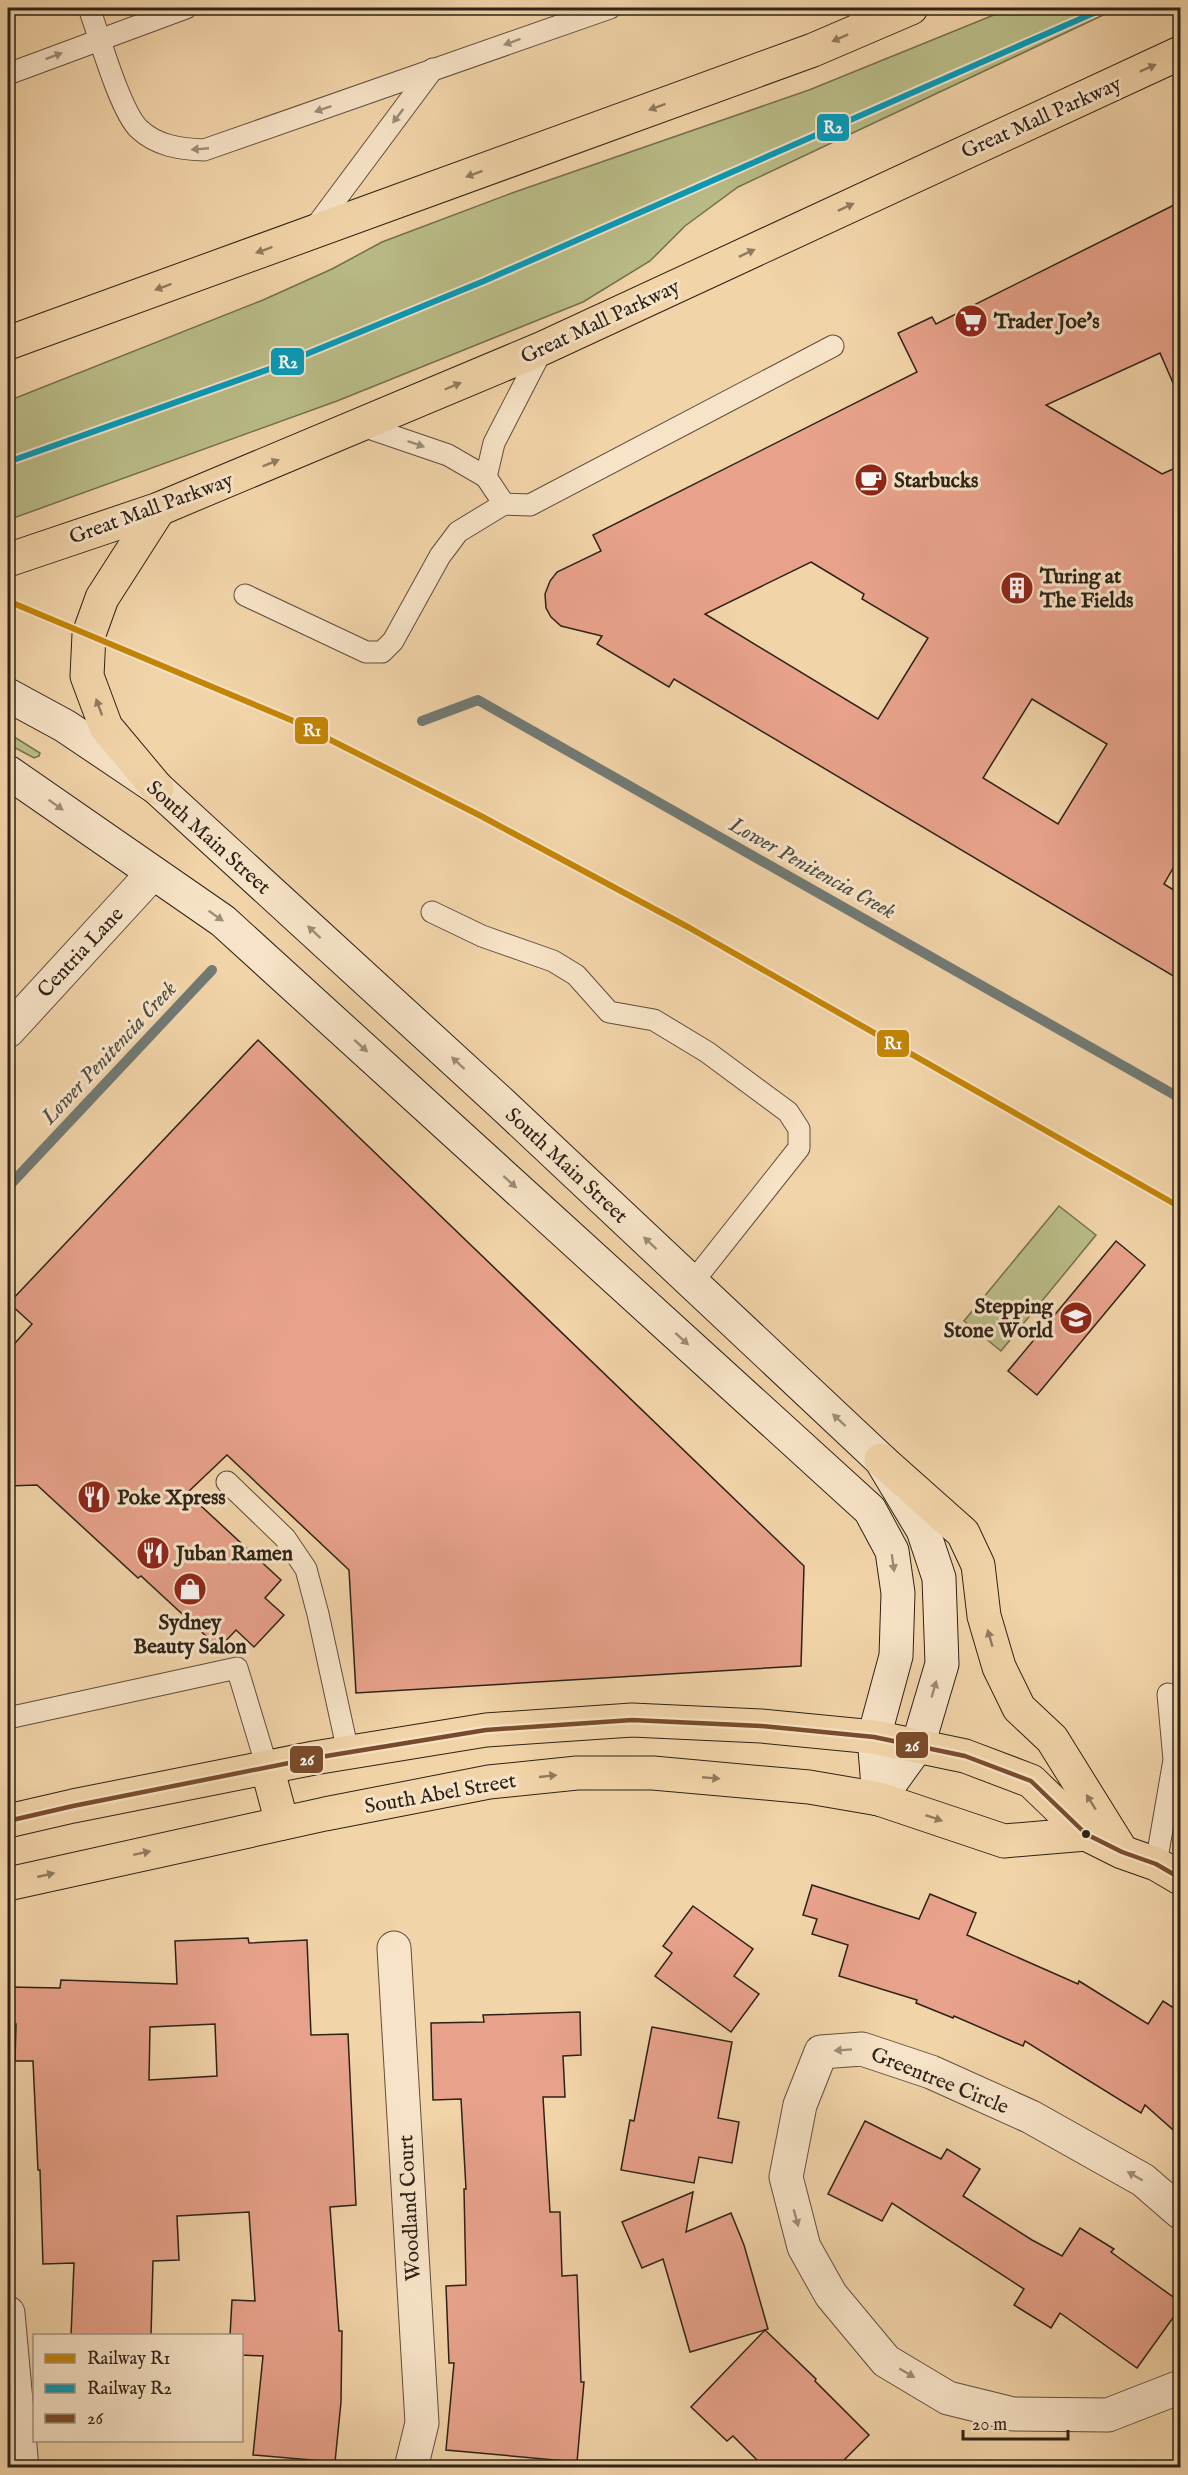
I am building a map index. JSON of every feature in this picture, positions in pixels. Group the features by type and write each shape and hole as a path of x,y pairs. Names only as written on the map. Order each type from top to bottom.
{"main road":[{"path":"8,343 813,50 902,11"},
{"name":"Great Mall Parkway","path":"8,560 159,509 543,348 1180,54"},
{"path":"157,788 106,727 87,676 89,634 102,598 159,509"},
{"name":"South Main Street","path":"8,695 65,726 157,788 501,1103 881,1460 923,1530 939,1578 942,1664 918,1745 879,1799"},
{"path":"8,772 223,921 870,1510 892,1551 898,1593 896,1656 874,1737 879,1799 1004,1841 1086,1834"},
{"name":"Centria Lane","path":"8,1031 153,873"},
{"path":"467,1143 501,1103"},
{"path":"881,1460 963,1533 978,1565 984,1616 999,1667 1019,1708 1052,1739 1122,1852"},
{"path":"8,1821 267,1767 486,1730 632,1720 761,1725 874,1737 965,1756 1030,1780 1086,1834 1168,1871"},
{"path":"267,1767 282,1823"},
{"name":"South Abel Street","path":"8,1884 282,1823 489,1782 577,1773 664,1774 810,1787 879,1799"},
{"name":"Woodland Court","path":"394,1948 422,2423 411,2468"},
{"name":"Greentree Circle","path":"1180,2212 1143,2180 1031,2117 931,2072 862,2049 821,2052 800,2105 786,2177 804,2247 831,2295 886,2361 948,2398 1014,2414 1108,2415 1180,2387"},
{"path":"8,2313 22,2468"}],"lane":[{"path":"90,8 124,106 138,128 157,141 178,149 204,150 610,8"},
{"path":"8,74 186,8"},
{"path":"856,8 902,11"},
{"path":"310,234 432,69"},
{"path":"245,595 366,652 382,651 393,641 440,556 458,532 504,504 530,505 833,346"},
{"path":"486,477 494,443 543,348"},
{"path":"360,425 448,455 486,477 504,504"},
{"path":"432,912 482,936 553,961 576,975 609,1012 654,1020 707,1052 788,1112 799,1129 799,1148 692,1283"},
{"path":"227,1482 285,1538 306,1569 348,1752"},
{"path":"8,1718 237,1668 267,1767"},
{"path":"1168,1694 1174,1760 1168,1871"}],"green space":[{"path":"1011,8 1118,8 738,187 685,226 650,261 583,302 337,401 8,520 8,401 263,300 332,269 382,242 512,193 809,90"},
{"path":"8,733 40,753 39,756 34,758 8,744"},
{"path":"1059,1206 1096,1235 1001,1351 964,1321"}],"building":[{"name":"Turing at The Fields","path":"1180,202 1180,399 1160,353 1046,405 1162,474 1180,466 1180,856 1164,884 1180,894 1180,980 674,679 669,687 597,644 602,636 561,626 551,617 546,608 545,594 550,581 557,572 601,551 593,535 917,372 898,333 932,317 936,324","holes":["811,562 864,594 862,599 928,638 878,719 705,614","1032,699 1107,744 1058,824 983,778"]},
{"path":"258,1040 804,1566 801,1666 356,1693 349,1570 227,1455 187,1493 281,1580 265,1598 284,1615 254,1647 236,1630 219,1648 141,1576 138,1578 37,1485 8,1486 8,1351 32,1324 9,1303"},
{"name":"Stepping Stone World","path":"1116,1241 1145,1265 1037,1395 1008,1371"},
{"path":"812,1885 919,1919 930,1894 976,1913 967,1935 1078,1984 1079,1981 1148,2024 1163,2001 1180,2012 1180,2136 1145,2105 1141,2113 1025,2041 1023,2046 954,2016 953,2018 916,2003 917,2000 839,1976 848,1945 812,1934 817,1919 803,1915"},
{"path":"693,1906 753,1949 734,1976 759,1994 731,2032 655,1976 672,1953 663,1946"},
{"path":"248,1938 249,1943 307,1940 311,2035 348,2034 356,2205 330,2207 339,2331 342,2331 341,2402 335,2462 253,2455 263,2356 243,2355 243,2334 230,2334 232,2300 255,2301 249,2212 177,2216 179,2260 153,2261 151,2334 71,2334 74,2263 43,2264 33,2061 15,2061 16,2024 8,2024 8,1987 60,1988 61,1980 177,1984 175,1941","holes":["215,2024 217,2076 149,2080 150,2027"]},
{"path":"580,2012 581,2055 563,2056 565,2097 543,2097 550,2212 560,2212 562,2276 577,2275 581,2382 584,2382 577,2462 446,2450 454,2363 449,2363 446,2286 466,2285 464,2189 466,2189 461,2099 433,2100 431,2023 484,2022 483,2015"},
{"path":"652,2027 732,2042 718,2118 739,2122 732,2163 699,2157 694,2183 621,2170 630,2120 634,2121"},
{"path":"865,2121 941,2159 947,2149 980,2169 963,2196 1032,2240 1062,2256 1080,2228 1114,2249 1111,2252 1180,2302 1180,2308 1137,2368 1060,2313 1051,2328 1014,2305 1024,2289 892,2203 882,2221 828,2194"},
{"path":"693,2192 686,2232 731,2213 744,2245 768,2329 690,2352 663,2259 642,2268 622,2222"},
{"path":"765,2330 869,2435 836,2468 765,2468 733,2436 727,2441 691,2407"}],"waterway":[{"name":"Lower Penitencia Creek","path":"422,721 478,700 1180,1098"},
{"name":"Lower Penitencia Creek","path":"8,1187 212,970"}],"railway":[{"path":"8,601 291,720 481,816 688,927 1180,1207"}],"rail line":[{"name":"R2","path":"8,462 275,367 484,281 1105,8"},
{"name":"R1","path":"8,601 291,720 481,816 688,927 1180,1207"}],"transit line":[{"name":"26","path":"8,1821 314,1758 486,1730 632,1720 761,1726 874,1737 965,1756 1031,1781 1086,1834 1122,1852 1156,1864 1180,1878"}],"place":[{"name":"Trader Joe's","path":"971,321"},
{"name":"Starbucks","path":"871,480"},
{"name":"Turing at The Fields","path":"1017,588"},
{"name":"Stepping Stone World","path":"1076,1318"},
{"name":"Poke Xpress","path":"94,1497"},
{"name":"Juban Ramen","path":"153,1553"},
{"name":"Sydney Beauty Salon","path":"190,1589"}]}
